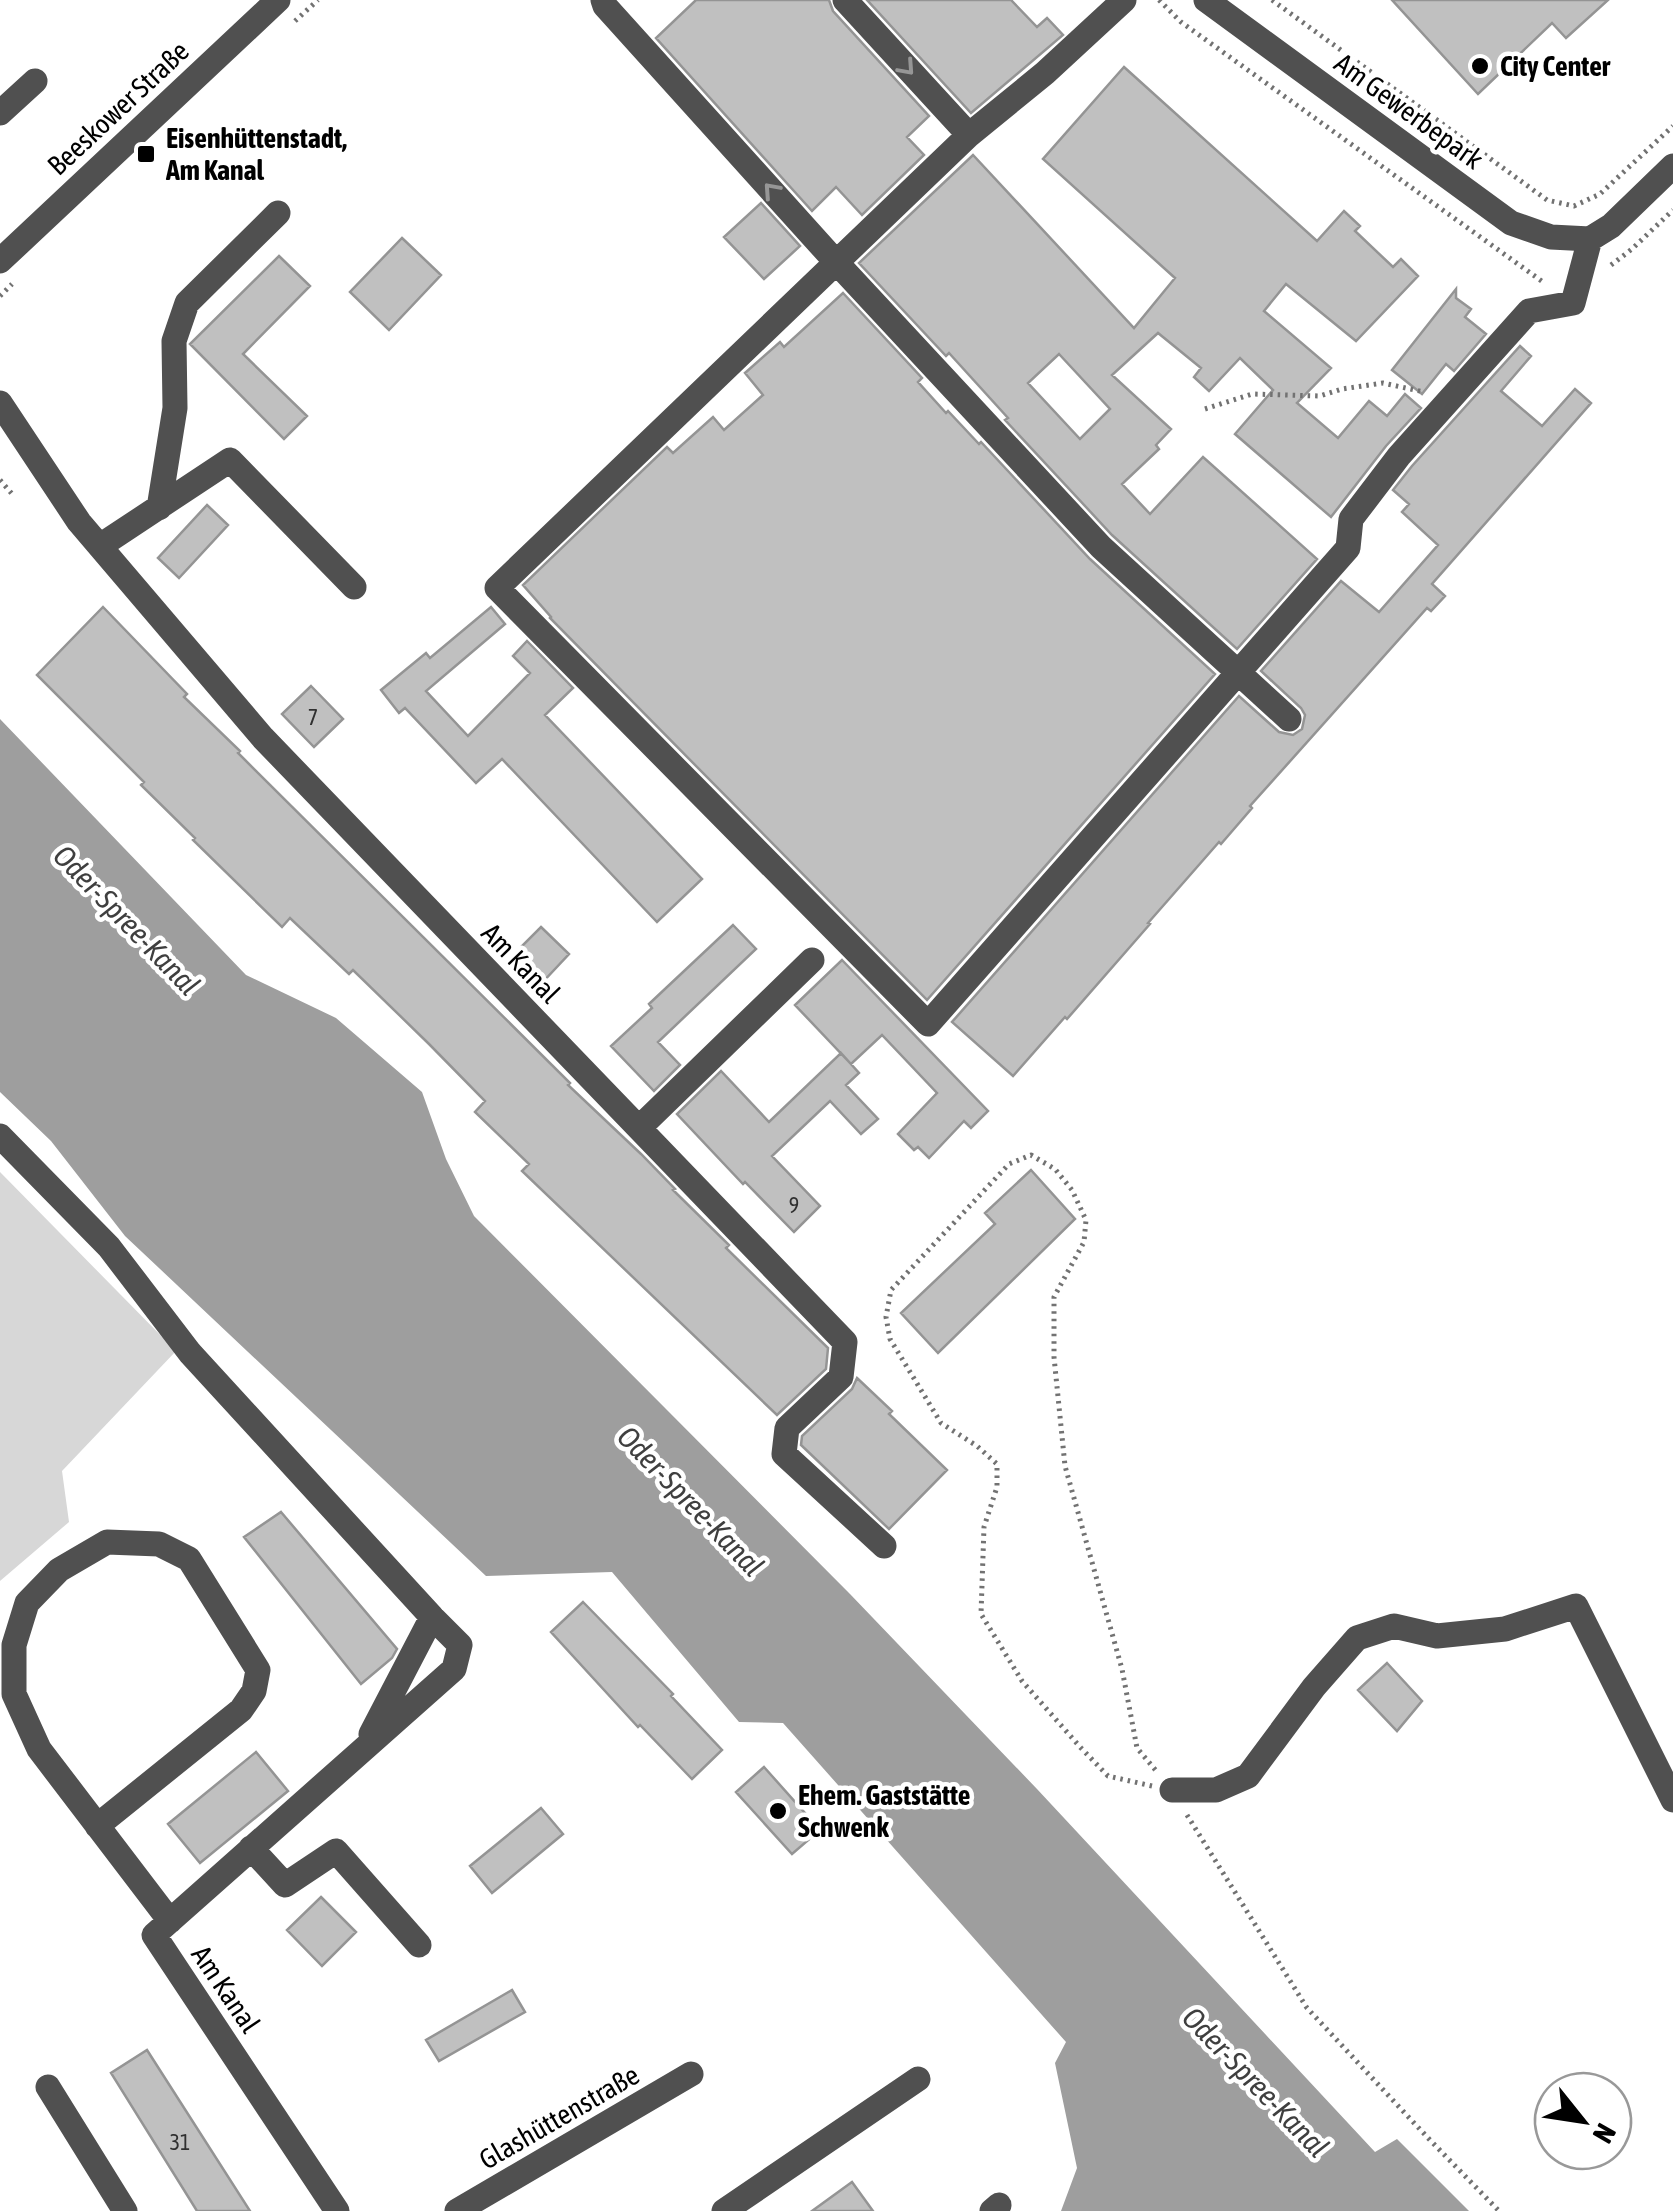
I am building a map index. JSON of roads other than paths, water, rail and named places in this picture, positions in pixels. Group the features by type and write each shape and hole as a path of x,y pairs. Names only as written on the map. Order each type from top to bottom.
{"street":[{"name":"Beeskower Straße","path":"0,261 278,0"},
{"path":"603,0 836,262 1101,547 1289,719"},
{"path":"845,0 969,135"},
{"path":"1124,0 1045,73 969,135 496,588 928,1024 1348,548 1351,519 1399,456 1529,311 1573,303 1590,239 1611,226 1673,166"},
{"name":"Am Gewerbepark","path":"1206,0 1511,222 1551,237 1590,239"},
{"path":"0,112 35,81"},
{"path":"159,508 175,408 174,341 187,302 278,213"},
{"name":"Am Kanal","path":"3,416 80,522 263,738 845,1342 841,1377 787,1428 784,1454 884,1546"},
{"path":"100,546 230,460 354,588"},
{"path":"639,1128 812,960"},
{"name":"Am Kanal","path":"0,1136 109,1247 190,1353 460,1645 454,1669 154,1936 337,2211"},
{"path":"97,1826 241,1710 254,1691 258,1670 189,1559 158,1544 108,1542 59,1570 27,1603 14,1645 14,1694 38,1750 170,1921"},
{"path":"1172,1790 1216,1790 1248,1776 1314,1687 1358,1638 1394,1626 1438,1636 1505,1629 1576,1606 1673,1800"},
{"name":"Am Kanal","path":"364,1747 432,1617"},
{"path":"251,1848 285,1885 336,1851 418,1945"},
{"name":"Glashüttenstraße","path":"457,2211 691,2074"},
{"path":"724,2211 918,2079"},
{"path":"48,2086 126,2211"}],"water":[{"name":"Oder-Spree-Kanal","path":"0,719 246,975 336,1018 422,1092 446,1159 474,1216 850,1594 1375,2152 1397,2139 1469,2211 1061,2211 1077,2168 1055,2063 1066,2042 783,1723 739,1722 612,1572 486,1576 125,1236 51,1141 0,1092"}],"place":[{"name":"City Center","path":"1480,66"},
{"name":"Eisenhüttenstadt, Am Kanal","path":"146,154"},
{"name":"Ehem. Gaststätte Schwenk","path":"778,1811"}]}
